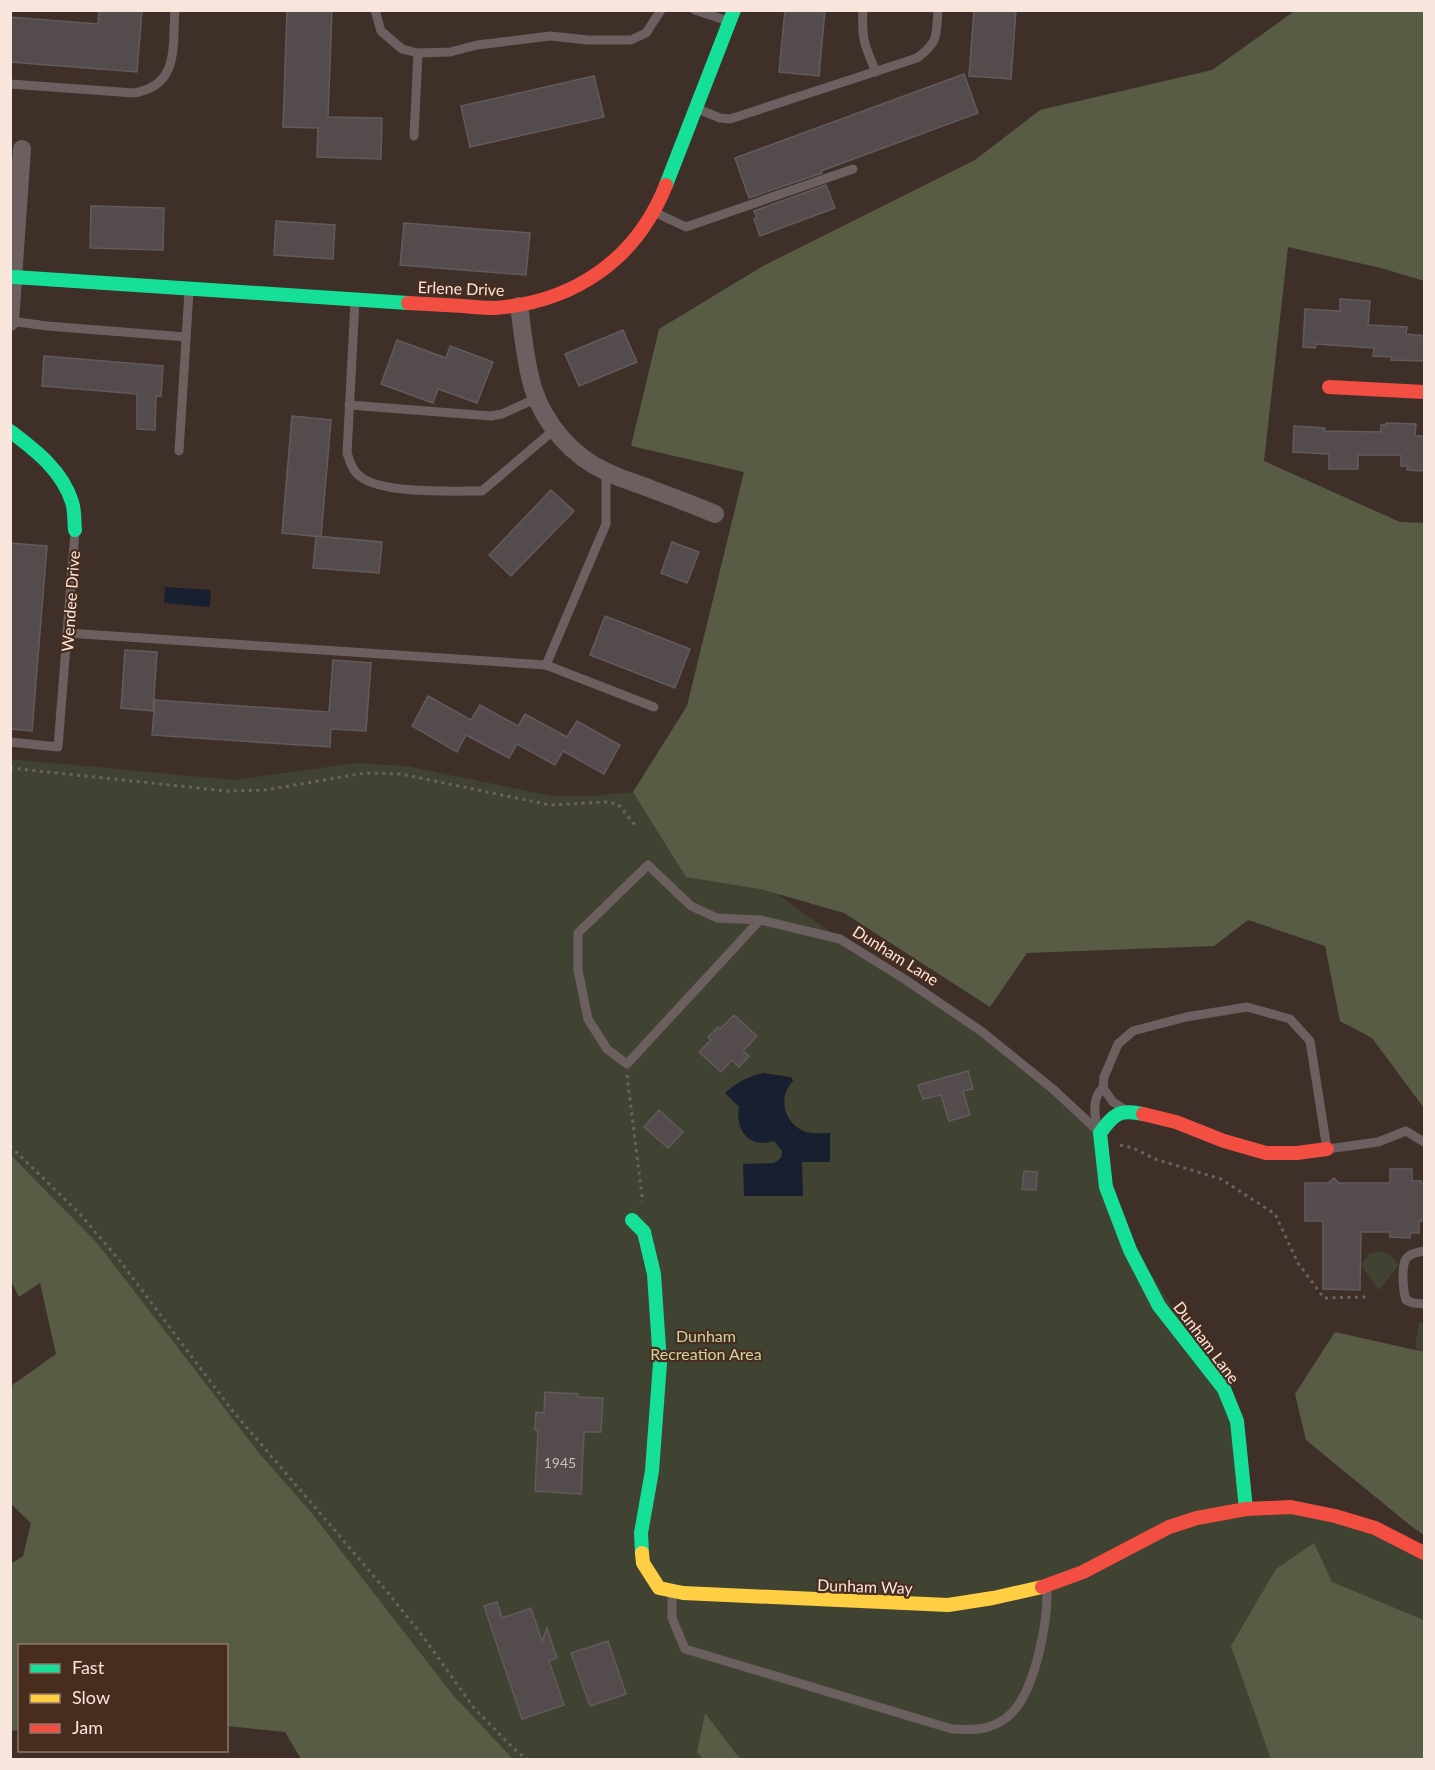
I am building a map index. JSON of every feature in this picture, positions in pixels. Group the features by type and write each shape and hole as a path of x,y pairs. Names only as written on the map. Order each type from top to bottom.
{"street":[{"name":"Erlene Drive","path":"14,277 492,308 544,301 597,276 634,241 653,212 732,16"},
{"path":"11,322 13,253 22,149"},
{"path":"519,306 529,376 542,411 570,447 606,472 715,514"},
{"path":"1329,387 1425,392"},
{"name":"Wendee Drive","path":"10,431 38,451 57,473 72,502 75,530"},
{"path":"1100,1133 1112,1117 1128,1111 1176,1122 1224,1141 1266,1153 1297,1153 1327,1149"},
{"name":"Dunham Lane","path":"1100,1133 1106,1187 1130,1250 1159,1306 1224,1389 1237,1421 1246,1509"},
{"path":"632,1220 644,1232 654,1274 660,1363 652,1471 640,1533 643,1563 659,1588 672,1591"},
{"name":"Dunham Way","path":"672,1591 866,1603 948,1605 1035,1589 1083,1572 1169,1527 1197,1518 1246,1509 1291,1507 1335,1516 1375,1528 1425,1553"}],"lane":[{"path":"10,84 134,93 149,89 160,83 168,74 175,10"},
{"path":"375,10 381,31 402,49 418,53 450,52 477,45 550,36 588,40 631,40 646,33 661,10"},
{"path":"695,10 732,16"},
{"path":"863,10 862,32 866,49 876,72"},
{"path":"696,108 720,118 730,119 917,58 929,50 936,38 938,10"},
{"path":"414,136 418,53"},
{"path":"653,212 686,227 853,169"},
{"path":"178,451 189,288"},
{"path":"355,299 347,453 358,476 368,482 394,489 482,491 555,430"},
{"path":"11,322 186,337"},
{"path":"349,405 491,416 502,414 537,398"},
{"path":"546,665 606,524 606,472"},
{"name":"Wendee Drive","path":"10,742 58,747 75,530"},
{"path":"67,633 546,665 654,707"},
{"name":"Dunham Lane","path":"627,1064 607,1049 588,1019 578,970 578,933 648,865 691,906 717,918 760,920 840,939 981,1031 1053,1089 1100,1133"},
{"path":"627,1064 760,920"},
{"path":"1128,1111 1113,1102 1103,1088 1104,1077 1118,1044 1133,1031 1186,1017 1247,1007 1290,1019 1310,1041 1327,1149 1378,1142 1406,1131 1425,1142"},
{"path":"1100,1133 1094,1111 1098,1092 1103,1088"},
{"path":"1425,1251 1409,1256 1403,1262 1402,1290 1406,1300 1413,1304 1425,1304"},
{"path":"672,1591 672,1618 685,1649 952,1729 980,1730 1006,1718 1023,1698 1037,1658 1047,1608 1047,1585"}],"path":[{"path":"10,768 226,791 265,790 366,772 401,774 550,805 605,802 618,804 635,825"},
{"path":"627,1064 642,1196 640,1208 632,1220"},
{"path":"1118,1144 1133,1148 1155,1159 1221,1179 1275,1214 1298,1263 1324,1298 1366,1297"},
{"path":"10,1146 79,1213 106,1245 231,1408 389,1594 474,1708 528,1760"}],"green space":[{"path":"1296,10 1424,11 1424,281 1381,268 1288,247 1264,461 1400,522 1424,523 1424,1108 1372,1038 1340,1021 1325,946 1248,920 1214,946 1027,953 990,1007 844,913 760,889 686,877 633,792 687,706 744,472 631,446 659,329 763,266 975,160 1040,110 1212,70"},
{"name":"Dunham Recreation Area","path":"10,759 234,780 357,763 405,766 553,796 591,796 633,792 840,939 981,1031 1100,1133 1117,1220 1224,1389 1246,1509 1291,1507 1424,1553 1424,1759 513,1759 453,1695 311,1512 259,1453 98,1244 11,1155"},
{"path":"11,1155 98,1244 259,1453 311,1512 453,1695 513,1759 301,1759 285,1732 228,1726 228,1644 18,1644 18,1730 11,1731 11,1564 23,1556 31,1523 11,1504 11,1386 56,1354 40,1283 19,1297 11,1281"},
{"path":"1380,1251 1389,1254 1399,1265 1379,1290 1361,1265 1370,1253"},
{"path":"1419,1322 1424,1323 1424,1355 1415,1346"},
{"path":"1335,1332 1424,1352 1424,1535 1306,1440 1295,1394"},
{"path":"1314,1543 1332,1582 1424,1620 1424,1759 1271,1759 1231,1646 1276,1569"},
{"path":"705,1713 740,1759 703,1759 697,1752"}],"water":[{"path":"165,587 211,590 210,607 164,603"},
{"path":"763,1073 791,1077 793,1081 785,1095 784,1102 785,1110 792,1123 806,1132 830,1133 830,1162 802,1162 803,1196 744,1196 743,1164 774,1163 781,1158 782,1151 774,1141 757,1142 746,1136 739,1123 739,1107 725,1093 742,1080"}],"building":[{"path":"99,10 142,10 137,72 10,62 10,17 98,24"},
{"path":"287,10 332,10 328,117 382,118 381,159 317,157 318,128 283,127"},
{"path":"785,10 825,10 819,76 779,72"},
{"path":"974,10 1016,10 1011,79 969,76"},
{"path":"964,74 978,113 821,171 822,173 749,198 735,158"},
{"path":"594,76 604,117 470,147 461,106"},
{"path":"826,185 835,208 760,236 754,219 757,218 754,211"},
{"path":"91,206 164,208 163,250 90,248"},
{"path":"276,221 335,225 333,259 274,255"},
{"path":"404,223 530,233 526,275 400,265"},
{"path":"1340,299 1370,301 1368,325 1407,327 1406,334 1425,336 1425,361 1391,360 1392,357 1373,356 1374,348 1316,344 1315,348 1303,347 1305,309 1340,311"},
{"path":"623,330 637,362 579,386 565,354"},
{"path":"397,340 446,358 450,346 493,362 477,403 438,389 433,403 381,384"},
{"path":"44,356 163,366 161,396 156,396 155,430 137,429 137,394 42,386"},
{"path":"292,416 331,420 321,537 282,533"},
{"path":"1386,423 1416,424 1415,436 1425,436 1425,471 1407,470 1408,466 1401,466 1401,455 1358,455 1358,469 1329,469 1329,454 1293,452 1294,426 1325,428 1324,431 1381,432 1381,425 1386,425"},
{"path":"551,490 574,511 511,576 489,555"},
{"path":"316,536 382,542 379,573 313,568"},
{"path":"672,542 699,552 687,583 661,573"},
{"path":"10,543 47,546 32,731 10,729"},
{"path":"605,616 690,649 675,688 590,655"},
{"path":"125,650 157,652 153,711 121,708"},
{"path":"333,660 371,663 366,731 331,729 330,747 152,735 155,700 329,712"},
{"path":"428,696 471,720 480,705 518,726 525,714 567,737 577,721 620,745 604,774 563,751 555,765 517,744 509,758 466,735 457,752 412,726"},
{"path":"734,1015 757,1036 743,1051 749,1056 739,1067 732,1060 721,1072 699,1052 711,1040 708,1037"},
{"path":"968,1071 973,1089 963,1091 970,1115 949,1121 941,1095 923,1099 918,1085"},
{"path":"659,1110 683,1132 668,1148 644,1127"},
{"path":"1390,1169 1412,1169 1412,1181 1425,1183 1425,1221 1419,1221 1419,1233 1410,1233 1410,1238 1390,1237 1390,1232 1361,1232 1360,1290 1323,1289 1323,1221 1305,1221 1305,1183 1328,1183 1334,1178 1339,1183 1390,1183"},
{"path":"1024,1171 1037,1172 1036,1190 1022,1189"},
{"path":"545,1392 603,1398 601,1432 584,1432 581,1494 535,1491 538,1430 535,1430 536,1412 544,1413"},
{"path":"497,1602 502,1618 531,1608 542,1641 547,1628 557,1658 549,1661 564,1705 522,1719 484,1606"},
{"path":"608,1641 626,1694 590,1706 571,1653"}],"traffic: fast":[{"path":"666,185 734,10"},
{"path":"14,277 408,303"},
{"path":"10,431 38,453 62,480 73,505 75,530"},
{"path":"1143,1114 1128,1112 1118,1114 1100,1133 1106,1187 1130,1250 1159,1306 1224,1389 1237,1421 1246,1509"},
{"path":"632,1220 644,1232 654,1274 660,1363 652,1471 641,1533 642,1553"}],"traffic: slow":[{"path":"642,1553 643,1563 659,1588 683,1593 948,1605 1042,1587"}],"traffic: jam":[{"path":"408,303 495,308 551,297 576,286 599,272 620,255 638,235 653,212 666,185"},
{"path":"1329,387 1424,392"},
{"path":"1143,1114 1176,1122 1224,1141 1266,1153 1297,1153 1327,1149"},
{"path":"1042,1587 1083,1572 1169,1527 1197,1518 1246,1509 1291,1507 1335,1516 1375,1528 1424,1553"}]}
